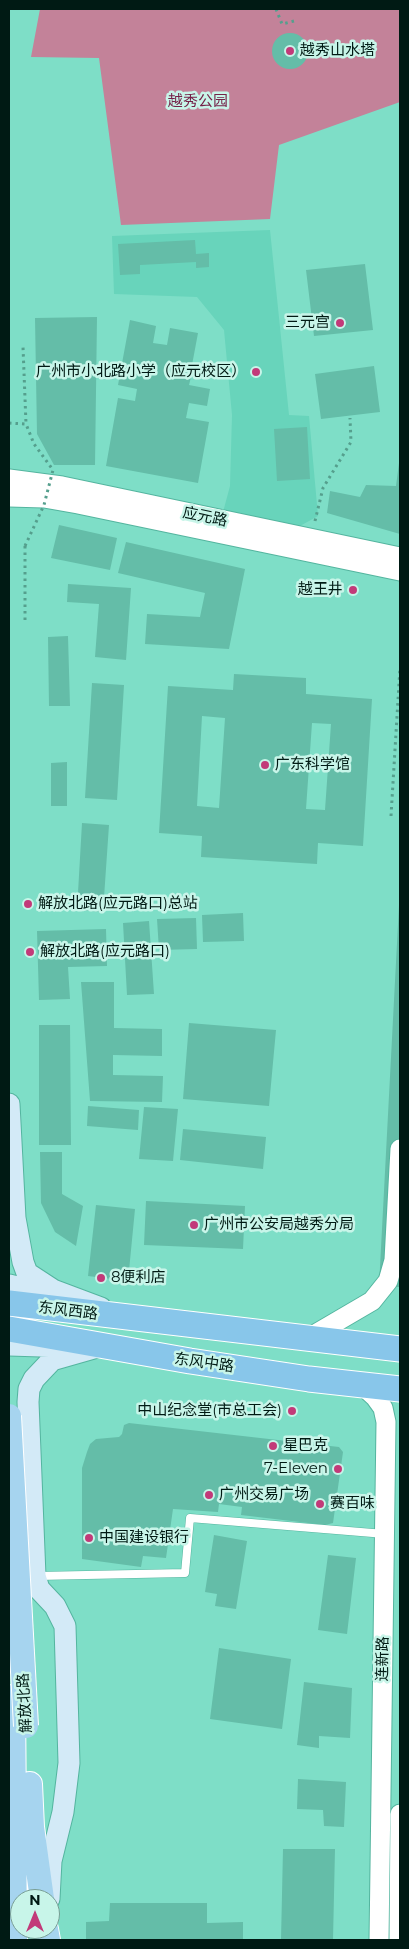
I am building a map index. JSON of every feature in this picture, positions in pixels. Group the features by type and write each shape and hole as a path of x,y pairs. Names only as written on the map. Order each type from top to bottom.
{"highway":[{"name":"东风西路","path":"9,1303 127,1318"},
{"path":"127,1318 400,1349"},
{"name":"东风中路","path":"9,1329 101,1346 363,1386 400,1389"}],"main road":[{"path":"9,1104 9,1146 15,1218 20,1251 27,1272 53,1290 127,1318"},
{"path":"9,1285 127,1318"},
{"path":"9,1346 53,1348 101,1346"},
{"path":"50,1889 51,1861 64,1812 69,1763 65,1626 56,1606 40,1589 35,1576 28,1454 29,1389 34,1378 52,1360 101,1346"},
{"name":"解放北路","path":"9,1416 20,1726 14,1940"},
{"path":"9,1578 35,1576"},
{"name":"解放北路","path":"9,1623 41,1889"},
{"path":"9,1914 14,1940"}],"street":[{"name":"应元路","path":"9,479 62,486 400,557"},
{"path":"9,496 44,498 78,504 400,571"},
{"path":"307,1339 372,1302 388,1281 394,1260 400,1149"},
{"name":"连新路","path":"363,1386 383,1408 386,1422 379,1940"},
{"path":"399,1940 400,1814"}],"lane":[{"path":"35,1576 184,1573 190,1518 384,1534"}],"path":[{"path":"276,9 282,24 294,21"},
{"path":"24,347 26,424 34,444 53,470 44,505 24,546 24,622"},
{"path":"306,536 318,516 323,488 351,442 350,418"},
{"path":"9,423 26,424"},
{"path":"391,816 400,667"}],"shaded area":[{"name":"广州市小北路小学（应元校区）","path":"270,230 289,415 309,416 318,516 300,526 223,512 230,486 232,415 224,330 197,297 114,294 112,236"}],"green space":[{"name":"越秀公园","path":"40,9 400,9 400,102 279,145 270,219 121,225 99,58 31,57"}],"building":[{"name":"越秀山水塔","path":"290,33 297,34 303,38 307,44 307,58 303,64 297,68 290,69 283,68 277,64 273,58 272,51 273,44 277,38 283,34"},
{"path":"195,240 196,254 209,253 209,267 196,268 196,262 140,265 140,274 120,275 118,244"},
{"path":"365,264 373,330 314,336 306,270"},
{"path":"97,317 95,465 54,465 37,434 35,318"},
{"path":"130,320 156,326 153,343 167,345 170,328 198,333 192,365 185,364 184,368 200,371 198,378 191,377 189,385 210,389 207,406 189,403 186,418 209,422 198,483 106,466 118,398 135,401 137,389 118,385"},
{"path":"374,366 380,412 321,419 315,374"},
{"path":"307,427 310,479 277,481 274,429"},
{"path":"399,463 400,534 327,513 330,491 360,497 366,485 396,486"},
{"path":"59,525 117,538 110,570 51,558"},
{"path":"126,542 245,569 229,649 145,644 147,614 200,617 205,593 118,573"},
{"path":"68,584 131,588 126,660 95,657 99,604 67,602"},
{"path":"68,636 70,706 49,706 48,637"},
{"name":"广东科学馆","path":"234,674 306,678 306,694 372,699 363,846 318,843 317,864 201,857 202,836 159,833 168,686 233,690","holes":["202,716 225,718 219,808 197,806","312,723 331,724 325,810 306,809"]},
{"path":"92,683 124,685 117,800 85,798"},
{"path":"67,762 67,806 51,806 51,763"},
{"path":"82,823 109,825 103,912 77,910"},
{"path":"400,905 400,1287 379,1286"},
{"path":"243,913 244,941 203,942 202,915"},
{"path":"196,918 197,949 159,950 157,919"},
{"path":"149,921 154,994 127,995 123,923"},
{"path":"106,929 107,966 68,967 70,999 39,1000 37,931"},
{"path":"81,982 114,982 114,1028 162,1029 162,1056 113,1055 113,1075 163,1076 162,1102 90,1101"},
{"path":"189,1023 276,1030 269,1106 183,1099"},
{"path":"39,1025 70,1025 71,1145 39,1145"},
{"path":"88,1106 139,1110 138,1130 87,1126"},
{"path":"144,1107 178,1109 173,1161 139,1159"},
{"path":"183,1129 266,1137 263,1169 180,1160"},
{"path":"40,1152 62,1152 62,1194 83,1206 76,1246 55,1232 41,1203"},
{"name":"广州市公安局越秀分局","path":"146,1201 245,1206 243,1249 144,1245"},
{"path":"96,1205 135,1209 128,1281 88,1276"},
{"name":"广州交易广场","path":"129,1423 339,1447 343,1452 333,1523 325,1525 241,1515 242,1507 219,1504 218,1512 173,1509 166,1558 143,1556 141,1567 82,1559 82,1468 87,1452 90,1444 96,1439 119,1437 122,1434 124,1425"},
{"path":"214,1535 247,1541 236,1609 215,1606 217,1594 205,1592"},
{"path":"328,1555 356,1558 347,1634 318,1630"},
{"path":"219,1648 291,1659 282,1729 210,1719"},
{"path":"304,1682 352,1688 350,1738 319,1736 319,1748 297,1745"},
{"path":"298,1779 346,1782 344,1827 324,1826 323,1810 297,1809"},
{"path":"283,1849 335,1849 333,1940 281,1940"},
{"path":"110,1903 207,1903 207,1923 243,1922 243,1940 86,1940 86,1922 109,1921"}],"place":[{"name":"越秀山水塔","path":"290,51"},
{"name":"三元宫","path":"340,323"},
{"name":"广州市小北路小学（应元校区）","path":"256,372"},
{"name":"越王井","path":"353,590"},
{"name":"广东科学馆","path":"265,765"},
{"name":"解放北路(应元路口)总站","path":"28,904"},
{"name":"解放北路(应元路口)","path":"30,952"},
{"name":"广州市公安局越秀分局","path":"194,1225"},
{"name":"8便利店","path":"101,1278"},
{"name":"中山纪念堂(市总工会)","path":"292,1411"},
{"name":"星巴克","path":"273,1446"},
{"name":"7-Eleven","path":"338,1469"},
{"name":"广州交易广场","path":"209,1495"},
{"name":"赛百味","path":"320,1504"},
{"name":"中国建设银行","path":"89,1538"}]}
